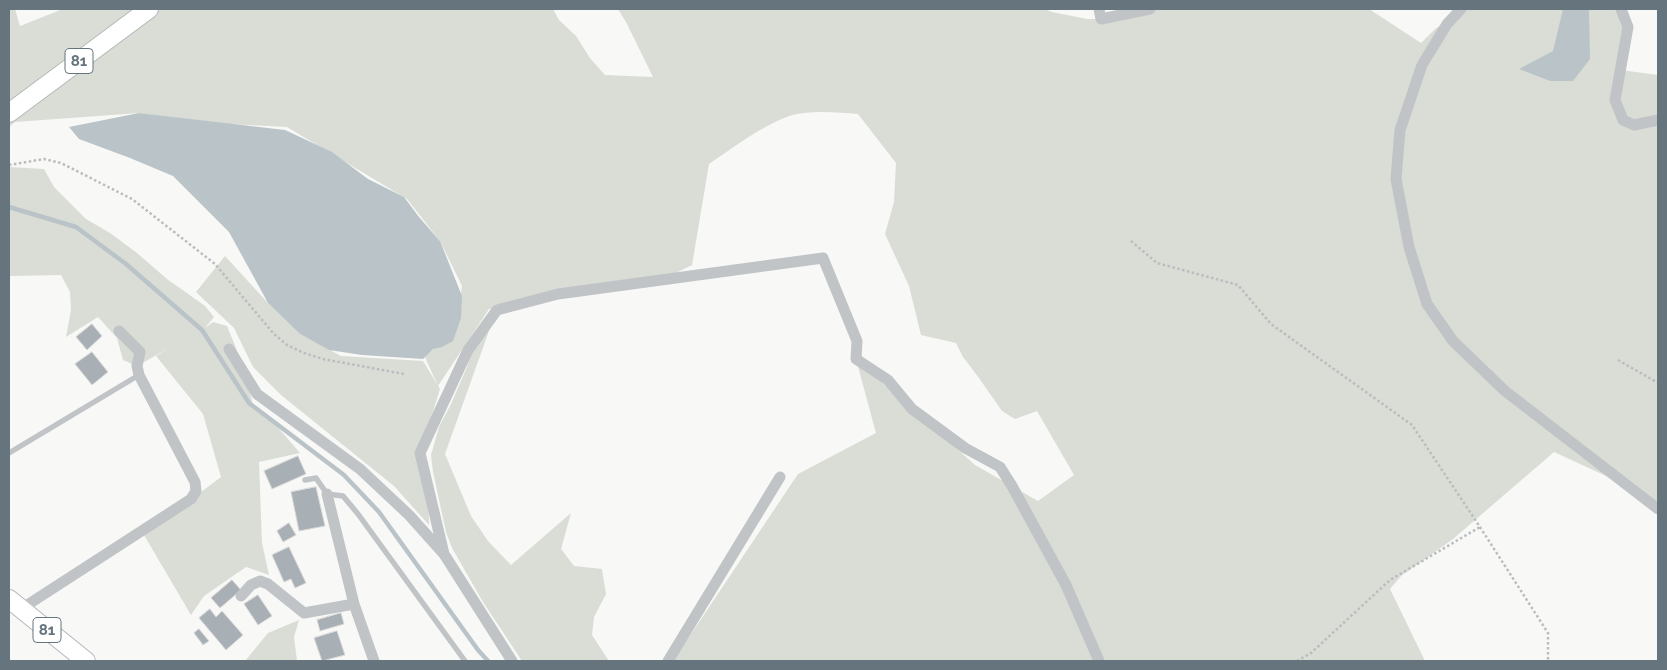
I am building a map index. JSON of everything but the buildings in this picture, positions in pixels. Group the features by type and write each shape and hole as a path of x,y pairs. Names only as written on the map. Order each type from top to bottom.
{"main road":[{"name":"81","path":"9,113 149,9"},
{"name":"81","path":"15,604 86,661"}],"street":[{"path":"1099,9 1100,19 1150,9"},
{"path":"1461,9 1447,24 1422,65 1400,130 1396,179 1409,247 1427,304 1453,342 1505,391 1658,509"},
{"path":"1621,9 1628,27 1615,100 1623,120 1634,125 1658,120"},
{"path":"444,554 420,453 468,350 497,310 558,294 823,258 856,341 856,359 888,380 912,409 965,448 1000,467 1066,585 1099,661"},
{"path":"15,604 191,499 196,491 194,482 139,375 137,366 140,352 119,331"},
{"path":"230,349 257,394 360,469 409,515 444,554 512,661"},
{"path":"668,661 780,477"},
{"path":"327,494 354,604 374,661"},
{"path":"242,596 251,585 260,581 268,584 304,613 354,604"}],"lane":[{"path":"9,454 139,375"},
{"path":"304,480 316,478 327,494 343,496 465,661"}],"path":[{"path":"9,165 44,158 61,163 132,199 215,264 274,334 287,345 323,359 404,374"},
{"path":"1131,241 1157,263 1238,285 1271,324 1412,425 1548,633 1548,661"},
{"path":"1618,360 1658,383"},
{"path":"1297,661 1311,653 1390,580 1480,527"}],"shaded area":[{"path":"9,9 15,9 20,26 63,9 553,9 559,20 576,36 590,58 605,75 653,77 618,9 1044,9 1087,19 1101,19 1138,9 1369,9 1421,43 1435,29 1453,17 1455,9 1621,9 1628,27 1621,70 1658,75 1658,511 1630,487 1554,452 1453,539 1401,576 1390,589 1425,661 673,661 798,474 876,433 856,359 975,465 1038,501 1074,475 1037,411 1015,419 1002,411 963,357 956,343 921,335 909,286 885,234 894,202 896,163 858,114 823,112 797,114 778,121 748,138 709,164 692,265 664,279 589,290 489,309 438,386 424,355 455,335 462,286 440,241 407,199 287,127 228,124 139,113 15,122 9,127"},
{"path":"1563,9 1589,9 1590,59 1573,81 1550,81 1519,69 1553,51"},
{"path":"139,113 285,130 332,152 368,179 404,197 440,241 462,296 461,318 453,341 433,349 423,359 362,355 329,350 300,334 268,303 229,232 173,176 79,139 69,127"},
{"path":"9,167 44,169 54,187 86,219 110,233 167,279 205,306 214,317 205,328 213,322 227,326 246,373 253,406 268,416 300,453 259,462 262,543 269,575 246,567 204,596 191,615 144,535 221,477 203,414 156,356 169,348 137,366 123,360 117,338 98,317 66,337 71,310 70,292 61,275 9,276"},
{"path":"225,256 268,303 300,334 341,356 423,361 440,389 420,453 428,482 429,525 394,486 281,395 253,367 234,328 196,292"},
{"path":"495,314 445,454 471,516 488,541 511,565 571,513 561,549 574,566 602,569 606,594 594,617 592,635 609,661 522,661 483,602 452,548 446,532 431,455 439,427 467,367 476,339"},
{"path":"299,620 294,637 297,661 245,661 268,633"}],"waterway":[{"path":"9,207 76,227 126,264 202,330 249,403 344,475 379,512 478,650 488,661"}]}
